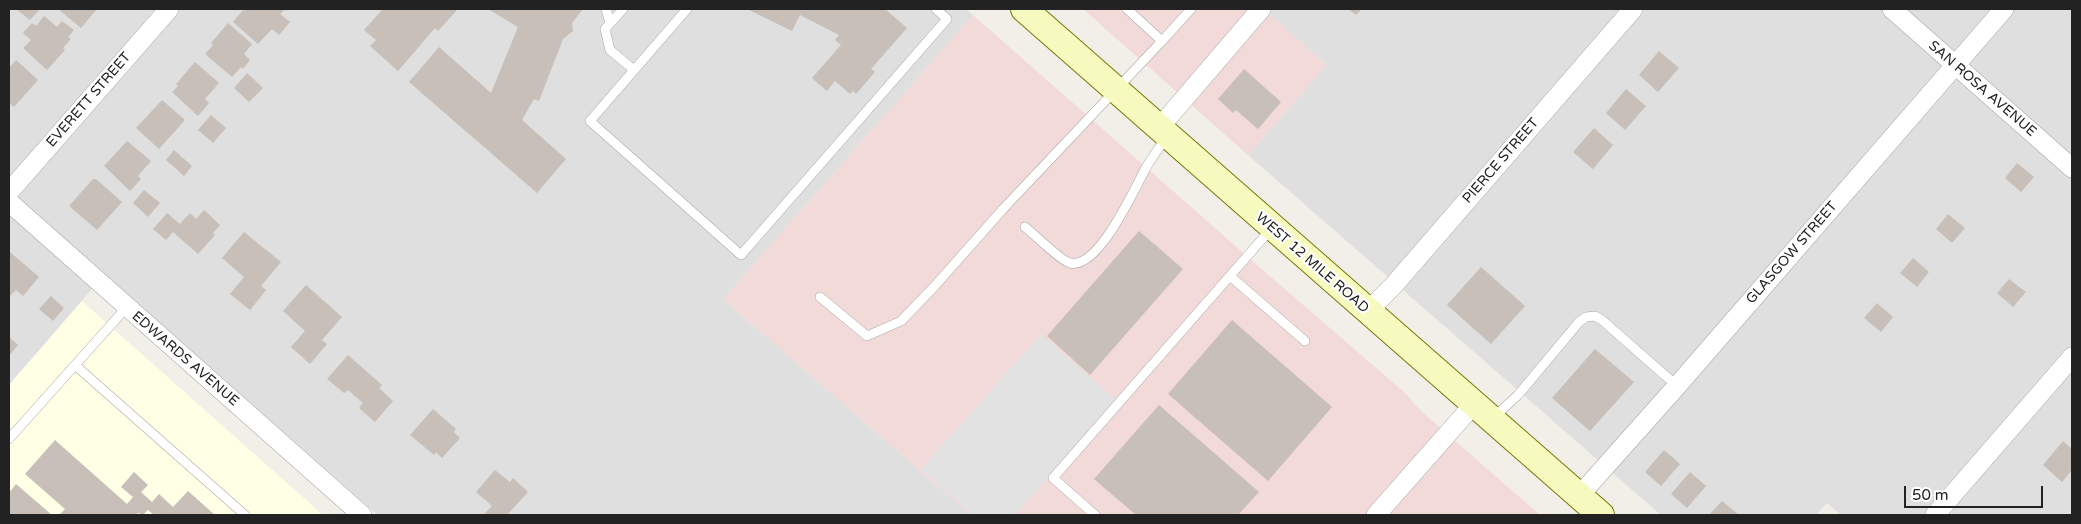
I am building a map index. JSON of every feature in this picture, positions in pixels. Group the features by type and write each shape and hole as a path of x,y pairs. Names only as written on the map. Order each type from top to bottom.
{"main road":[{"name":"WEST 12 MILE ROAD","path":"1024,9 1367,312 1602,515"}],"street":[{"name":"EVERETT STREET","path":"9,192 169,9"},
{"path":"1163,131 1259,9"},
{"name":"PIERCE STREET","path":"1367,312 1393,286 1633,9"},
{"name":"SAN ROSA AVENUE","path":"1892,9 2072,168"},
{"name":"GLASGOW STREET","path":"1579,496 1677,386 2004,9"},
{"name":"EDWARDS AVENUE","path":"9,202 356,513"},
{"path":"1935,515 2072,357"},
{"path":"1376,515 1483,412"}],"lane":[{"path":"606,9 610,22"},
{"path":"623,9 605,28 610,50 634,70"},
{"path":"687,9 590,121 740,255 947,19 936,9"},
{"path":"1126,9 1162,40"},
{"path":"820,297 867,336 901,321 1191,9"},
{"path":"1025,227 1068,263 1080,264 1092,255 1120,218 1147,167 1163,131"},
{"path":"1095,515 1053,478 1272,228"},
{"path":"1230,276 1305,341"},
{"path":"9,439 127,307"},
{"path":"1483,412 1518,395 1571,330 1586,316 1595,316 1602,320 1677,386"},
{"path":"75,365 245,515"}],"shaded area":[{"path":"9,9 966,9 973,15 723,299 971,515 378,515 105,274 9,385"},
{"path":"1083,9 1273,9 1269,14 1326,65 1248,155"},
{"path":"1273,9 2072,9 2072,515 1841,515 1827,503 1816,515 1661,515 1248,155 1326,65 1269,14"},
{"path":"973,15 1404,392 1421,411 1540,515 971,515 723,299"},
{"path":"82,301 323,515 9,515 9,385"},
{"path":"1041,334 1115,399 1015,515 973,515 921,469"}],"building":[{"path":"16,9 40,9 30,20"},
{"path":"58,9 97,9 81,28"},
{"path":"244,9 285,9 280,14 290,22 279,35 272,29 258,44 233,22"},
{"path":"383,9 458,9 438,31 435,28 398,71 370,46 376,40 364,30"},
{"path":"488,9 583,9 572,23 573,31 563,39 539,101 534,99 522,120 566,159 537,193 409,82 439,47 491,93 518,27"},
{"path":"747,9 885,9 907,28 871,69 875,72 856,94 853,91 850,94 835,81 827,91 812,78 841,45 835,40 839,35 800,15 792,31"},
{"path":"1348,9 1362,9 1356,15"},
{"path":"44,16 57,27 62,21 74,30 68,37 71,39 63,48 65,50 47,70 23,48 31,40 23,33 32,23 36,26"},
{"path":"228,23 252,44 244,54 250,60 243,69 241,67 232,77 205,54 213,45 211,43"},
{"path":"1659,51 1679,68 1658,92 1639,75"},
{"path":"16,60 38,80 14,107 9,103 9,68"},
{"path":"195,62 219,83 205,99 209,103 198,116 172,92 178,86 176,84"},
{"path":"1244,69 1281,102 1258,129 1236,110 1233,113 1218,99"},
{"path":"247,73 263,88 249,102 234,88"},
{"path":"1626,89 1646,106 1625,130 1606,113"},
{"path":"162,100 185,120 159,149 136,128"},
{"path":"211,115 226,128 213,143 198,130"},
{"path":"1594,128 1613,145 1593,169 1573,152"},
{"path":"127,141 151,161 138,176 141,179 130,191 104,166"},
{"path":"174,150 192,166 184,176 166,160"},
{"path":"2017,163 2034,177 2021,192 2005,178"},
{"path":"93,179 96,179 122,202 97,230 69,206"},
{"path":"144,190 160,203 148,217 133,203"},
{"path":"204,210 220,225 213,233 215,235 198,254 173,232 166,240 153,229 167,213 180,224 190,213 196,219"},
{"path":"1948,214 1965,228 1952,243 1936,229"},
{"path":"1139,231 1183,269 1090,375 1047,336"},
{"path":"244,232 281,262 261,286 266,290 250,310 230,294 244,277 222,258"},
{"path":"10,252 39,277 23,296 16,290 9,295"},
{"path":"1913,258 1929,272 1917,287 1900,273"},
{"path":"1481,267 1525,306 1491,344 1447,305"},
{"path":"2009,279 2026,292 2013,307 1997,293"},
{"path":"306,285 342,317 322,340 327,344 310,364 291,347 305,331 283,311"},
{"path":"51,296 64,308 53,321 39,309"},
{"path":"1877,303 1893,317 1881,332 1864,318"},
{"path":"1232,320 1332,407 1268,481 1168,394"},
{"path":"9,337 18,345 9,356"},
{"path":"1595,349 1634,382 1590,431 1552,398"},
{"path":"348,355 382,385 379,388 393,401 375,422 359,408 363,403 348,390 344,393 327,379"},
{"path":"1159,405 1259,492 1238,515 1136,515 1094,479"},
{"path":"433,409 456,429 454,432 460,438 442,458 436,452 434,455 410,435"},
{"path":"55,440 127,504 133,497 121,487 134,472 148,485 141,492 152,502 159,494 173,507 188,491 215,515 154,515 148,510 143,515 138,513 136,515 59,515 65,509 25,474"},
{"path":"2063,441 2072,449 2072,470 2062,482 2043,465"},
{"path":"1664,450 1680,464 1661,486 1645,472"},
{"path":"495,470 510,482 513,478 528,492 507,515 483,515 492,506 476,492"},
{"path":"1690,472 1706,486 1687,508 1671,494"},
{"path":"16,484 52,515 9,515 9,493"},
{"path":"1722,501 1739,515 1709,515"}]}
